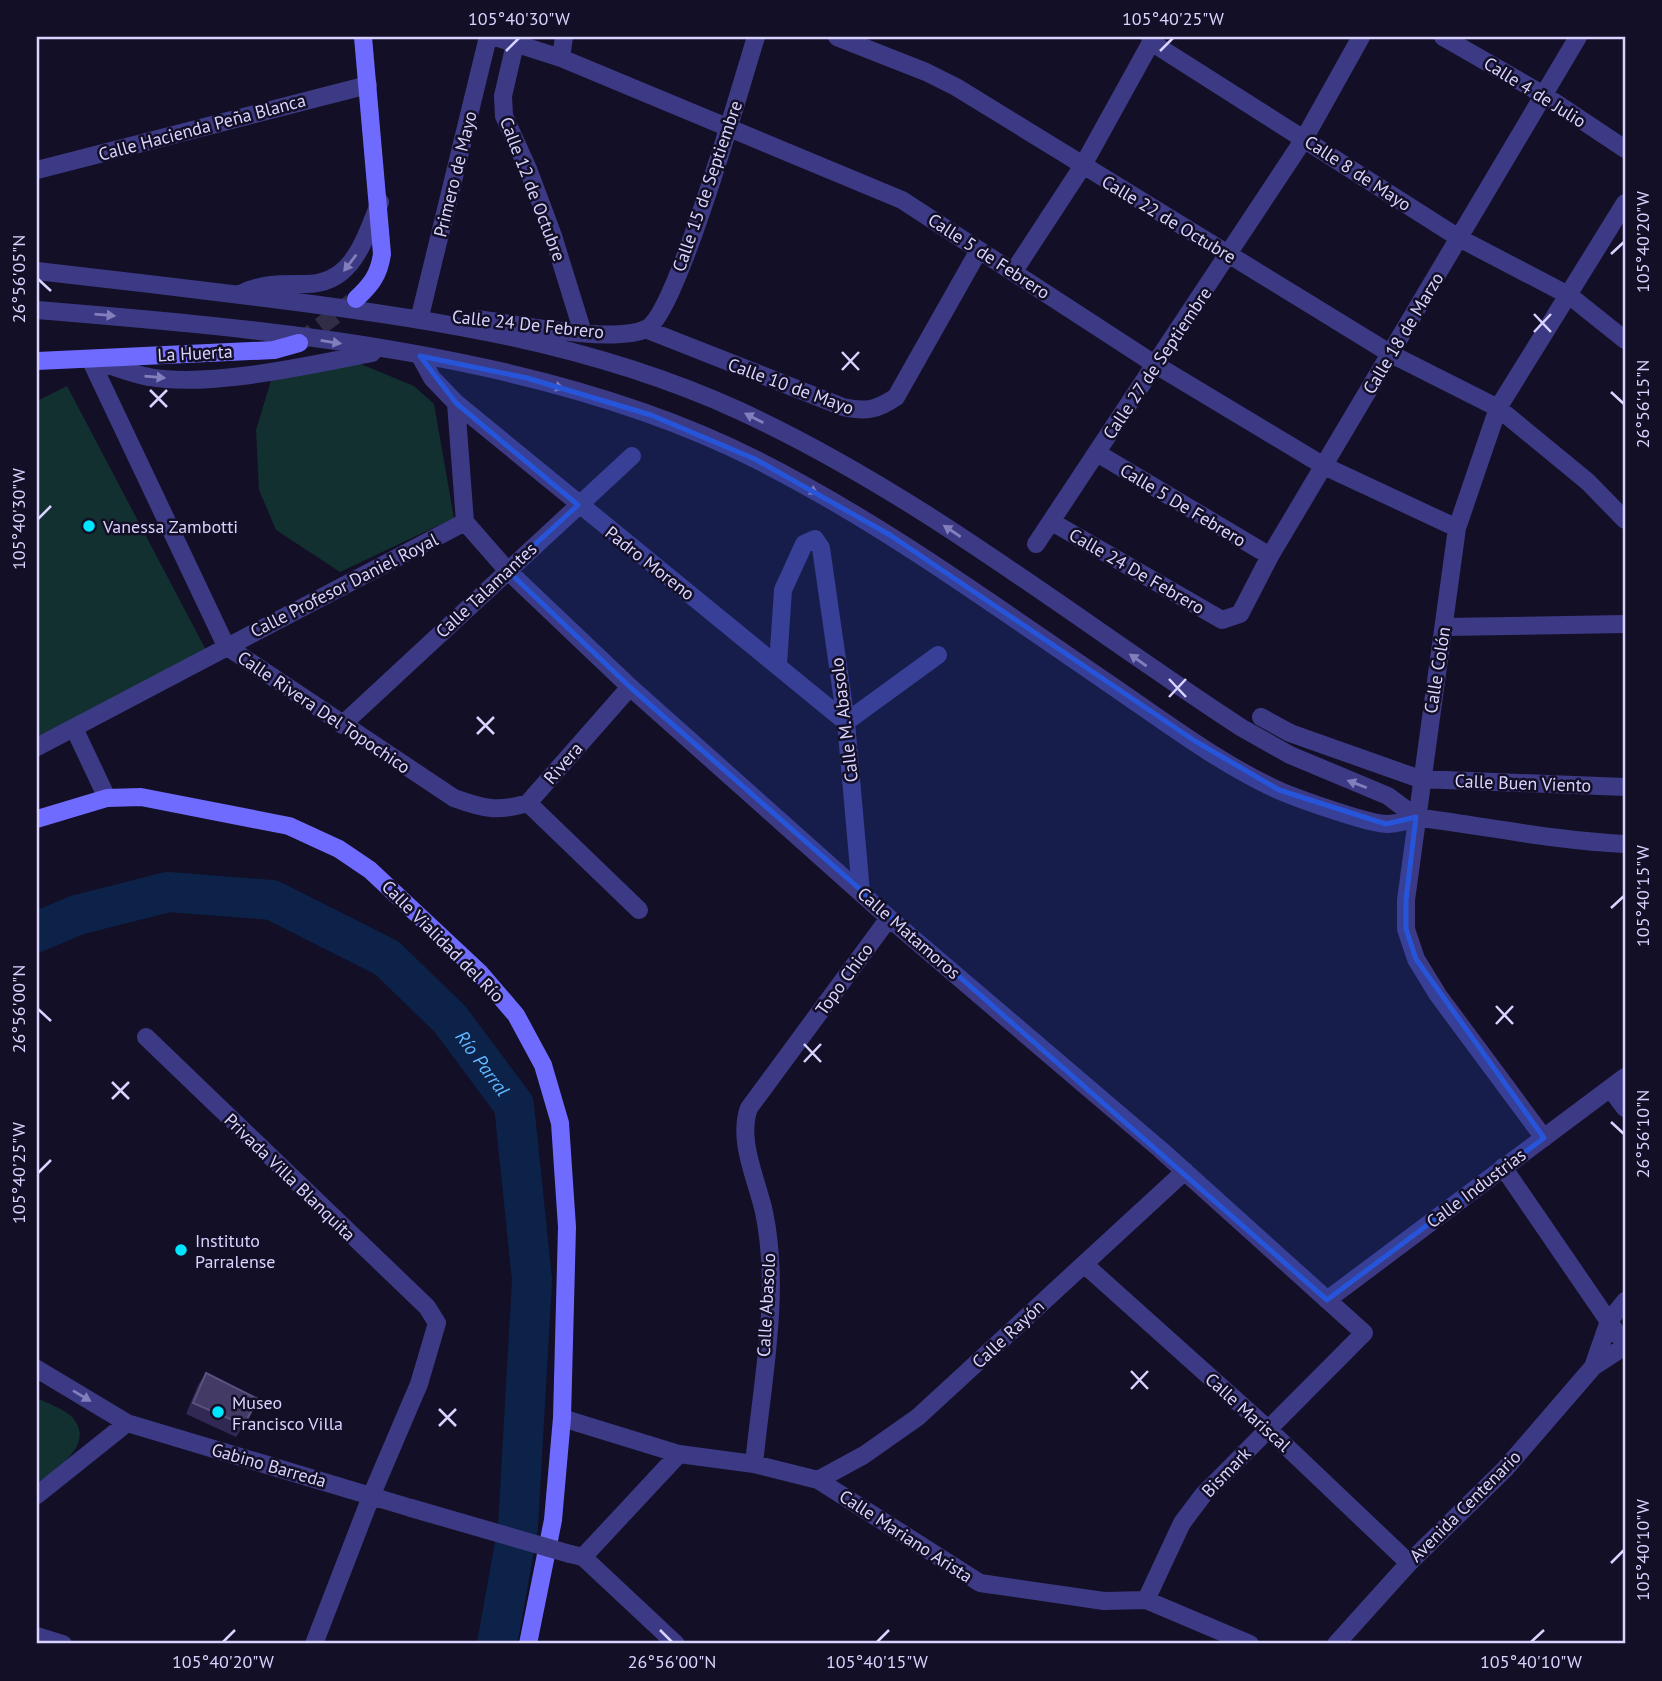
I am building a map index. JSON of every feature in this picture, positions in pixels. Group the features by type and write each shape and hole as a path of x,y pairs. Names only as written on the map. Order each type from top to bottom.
{"main road":[{"path":"356,299 379,272 382,254 380,202 363,37"},
{"name":"La Huerta","path":"37,361 281,349 299,343"},
{"name":"Calle Vialidad del Río","path":"37,819 107,798 154,798 289,826 339,849 370,870 480,972 516,1015 543,1065 560,1123 567,1227 562,1418 552,1520 528,1644"}],"street":[{"name":"Primero de Mayo","path":"416,311 488,37"},
{"name":"Calle 5 de Febrero","path":"495,37 561,58 902,200 1156,365 1324,466 1457,528"},
{"path":"561,58 564,37"},
{"name":"Calle 15 de Septiembre","path":"646,329 662,311 672,291 728,129 756,37"},
{"name":"Calle 22 de Octubre","path":"837,37 926,72 1391,354 1497,408 1588,482 1625,520"},
{"name":"Calle 27 de Septiembre","path":"1036,544 1304,139 1361,37"},
{"name":"Calle 4 de Julio","path":"1443,37 1544,95 1625,149"},
{"name":"Calle 18 de Marzo","path":"1222,620 1240,614 1270,555 1578,37"},
{"path":"1014,271 1082,167 1152,38"},
{"name":"Calle 8 de Mayo","path":"1152,38 1459,238 1570,296 1625,340"},
{"name":"Calle 12 de Octubre","path":"515,44 505,86 504,116 528,169 553,236 583,332"},
{"name":"Calle Hacienda Peña Blanca","path":"37,170 368,85"},
{"path":"239,295 264,284 325,283 338,277 360,250 380,202"},
{"name":"Calle Colón","path":"1544,1138 1438,995 1416,959 1406,929 1406,900 1420,779 1457,528 1497,408 1570,296 1625,202"},
{"name":"Calle 10 de Mayo","path":"646,329 680,345 843,407 862,411 880,408 896,397 979,250"},
{"path":"37,271 440,323 538,342 639,370 740,411 848,466 950,529 1242,728 1301,760 1388,796 1416,817"},
{"path":"37,310 260,330 420,356 527,378 651,415 755,459 890,535 1195,741 1279,790 1386,824 1416,817 1592,842 1625,844"},
{"name":"Calle 24 De Febrero","path":"416,311 583,332 619,334 646,329"},
{"path":"90,359 150,377 199,378 276,370 386,351"},
{"name":"Padro Moreno","path":"420,356 432,378 456,403 846,722"},
{"name":"Calle Rivera Del Topochico","path":"90,359 226,646 454,798 480,808 505,810 528,803"},
{"path":"456,403 465,522"},
{"name":"Calle 5 De Febrero","path":"1097,453 1270,555"},
{"name":"Calle Talamantes","path":"342,724 632,456"},
{"name":"Calle Profesor Daniel Royal","path":"37,747 465,522"},
{"name":"Calle Matamoros","path":"465,522 507,570 630,687 889,918 1185,1171 1363,1333"},
{"name":"Calle 24 De Febrero","path":"1052,522 1222,620"},
{"name":"Calle M. Abasolo","path":"778,664 783,590 795,559 810,540 819,542 846,722 861,892"},
{"path":"1444,627 1625,624"},
{"path":"846,722 938,655"},
{"name":"Rivera","path":"528,803 630,687"},
{"path":"1261,717 1290,733 1420,779"},
{"path":"74,727 107,798"},
{"name":"Calle Buen Viento","path":"1420,779 1625,787"},
{"path":"528,803 639,911"},
{"name":"Topo Chico","path":"749,1108 889,918"},
{"name":"Privada Villa Blanquita","path":"146,1037 434,1316 437,1331 419,1384 372,1494"},
{"name":"Calle Industrias","path":"1327,1300 1625,1077"},
{"path":"1610,1088 1625,1108"},
{"name":"Calle Abasolo","path":"749,1108 744,1128 771,1255 754,1464"},
{"path":"1503,1167 1625,1345"},
{"name":"Calle Rayón","path":"818,1480 864,1455 918,1417 1185,1171"},
{"name":"Calle Mariscal","path":"1084,1264 1268,1429 1409,1563"},
{"name":"Avenida Centenario","path":"1593,1367 1609,1321 1625,1301"},
{"name":"Bismark","path":"1146,1600 1182,1523 1203,1495 1363,1333"},
{"name":"Avenida Centenario","path":"1336,1644 1409,1563 1505,1469 1593,1367 1625,1345"},
{"name":"Gabino Barreda","path":"37,1369 127,1423 576,1555"},
{"name":"Calle Mariano Arista","path":"562,1418 679,1454 754,1464 818,1480 980,1583 1104,1601 1146,1600 1250,1644"},
{"path":"37,1495 127,1423"},
{"path":"676,1644 576,1555 679,1454"},
{"path":"314,1644 372,1494"},
{"path":"37,1636 63,1644"}],"highlighted area":[{"path":"420,356 527,378 651,415 755,459 890,535 1195,741 1279,790 1386,824 1416,817 1406,900 1406,929 1416,959 1544,1138 1327,1300 630,687 507,570 578,505 456,403"}],"green space":[{"path":"339,355 414,386 434,404 454,518 340,572 276,530 259,490 256,430 273,374"},
{"name":"Vanessa Zambotti","path":"67,386 207,652 37,740 37,401"},
{"path":"37,1398 72,1417 80,1437 77,1446 63,1464 37,1483"}],"building":[{"path":"206,1373 258,1399 244,1425 193,1403"}],"waterway":[{"name":"Río Parral","path":"37,932 77,915 168,892 272,900 387,958 450,1019 514,1105 532,1280 518,1527 497,1644"}],"tunnel":[{"path":"299,343 352,302"}],"place":[{"name":"Vanessa Zambotti","path":"89,526"},
{"name":"Instituto Parralense","path":"181,1250"},
{"name":"Museo Francisco Villa","path":"218,1412"}]}
